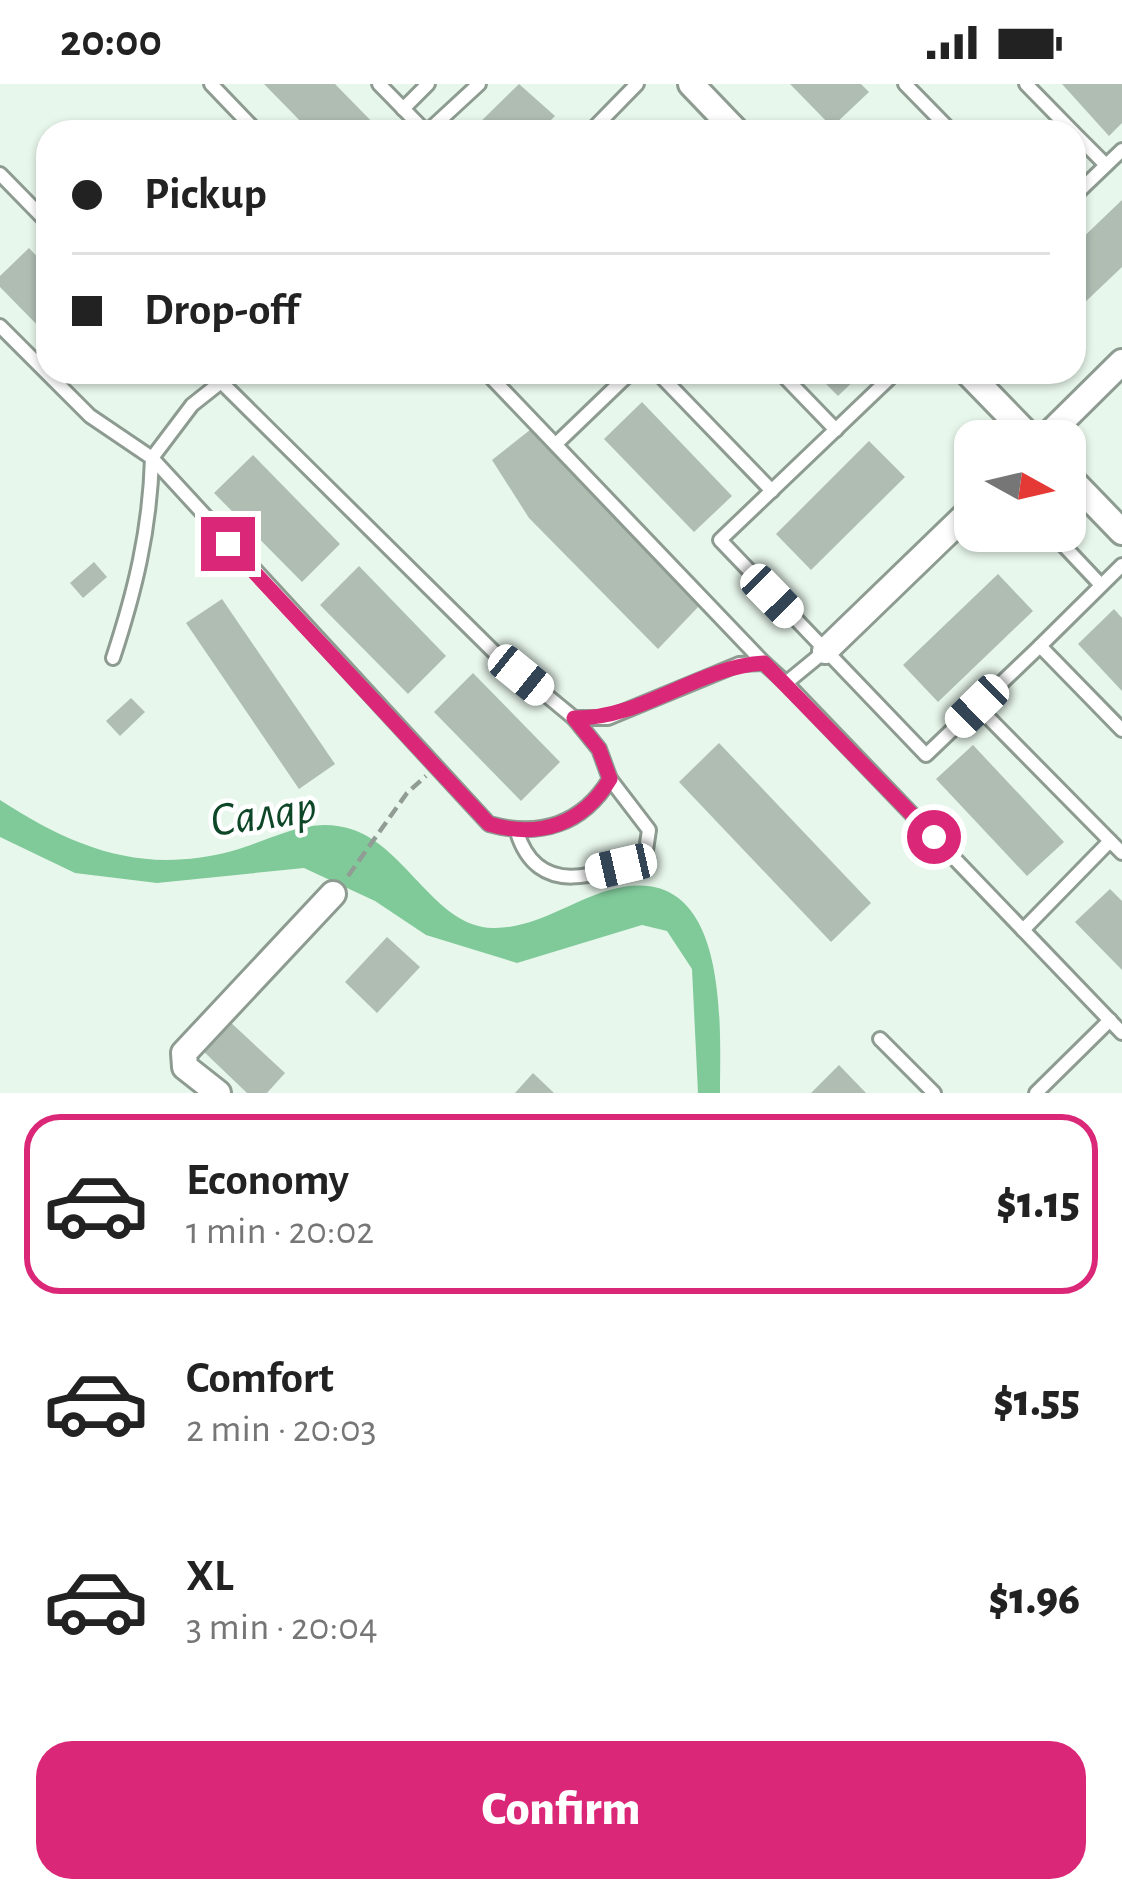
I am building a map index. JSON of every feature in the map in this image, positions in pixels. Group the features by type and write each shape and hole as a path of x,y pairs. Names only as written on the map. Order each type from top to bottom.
{"street":[{"path":"691,84 726,120"},
{"path":"1060,420 1122,362"},
{"path":"979,384 1016,420"},
{"path":"1086,495 1122,532"},
{"path":"825,651 954,526"},
{"path":"218,1093 185,1067 184,1053 336,891"}],"lane":[{"path":"211,84 246,120"},
{"path":"379,84 414,120"},
{"path":"403,109 428,84"},
{"path":"440,120 478,84"},
{"path":"602,120 637,84"},
{"path":"905,84 940,120"},
{"path":"1026,84 1062,120"},
{"path":"1086,144 1106,165"},
{"path":"1086,184 1122,150"},
{"path":"0,174 36,211"},
{"path":"0,326 36,362"},
{"path":"59,384 91,416 152,458 489,824 517,832 546,829 592,809 610,779"},
{"path":"113,658 139,580 150,518 152,458 210,384"},
{"path":"223,384 495,653 574,718 599,749 610,779 649,830 646,850 621,866 573,878 546,873 525,857 517,832"},
{"path":"498,384 1122,1033"},
{"path":"556,445 619,384"},
{"path":"669,384 772,491"},
{"path":"792,384 836,430"},
{"path":"884,384 720,541 926,755 1122,565"},
{"path":"1070,552 1101,585"},
{"path":"1040,646 1122,730"},
{"path":"786,683 825,651"},
{"path":"574,718 608,718 739,664 764,663"},
{"path":"977,706 1122,853"},
{"path":"1023,930 1110,841"},
{"path":"1036,1093 1110,1020"},
{"path":"880,1040 934,1093"}],"path":[{"path":"336,891 407,793 437,766"}],"shaded area":[{"name":"Салар","path":"0,800 82,844 139,858 199,858 306,827 354,830 390,853 455,915 493,928 527,923 623,887 658,888 683,902 701,927 712,958 718,994 720,1093 698,1093 692,969 667,931 642,925 517,963 426,935 375,901 304,868 157,883 75,873 0,837"}],"building":[{"path":"264,84 335,84 370,120 299,120"},
{"path":"519,84 555,116 551,120 482,120"},
{"path":"790,84 861,84 869,92 839,120 825,120"},
{"path":"1062,84 1122,84 1122,123 1109,136"},
{"path":"1122,200 1122,267 1086,301 1086,234"},
{"path":"29,248 36,255 36,324 0,287 0,276"},
{"path":"826,384 850,384 838,396"},
{"path":"642,402 732,496 694,532 604,439"},
{"path":"530,430 699,606 658,649 529,518 492,460"},
{"path":"869,441 905,477 811,570 776,534"},
{"path":"253,455 340,544 302,582 214,493"},
{"path":"94,562 107,577 83,598 70,583"},
{"path":"359,566 446,656 408,694 320,605"},
{"path":"998,574 1033,611 938,702 903,665"},
{"path":"222,599 335,764 299,789 186,623"},
{"path":"1114,609 1122,618 1122,691 1078,644"},
{"path":"473,673 560,762 521,801 434,712"},
{"path":"131,698 145,712 120,736 106,721"},
{"path":"719,743 871,903 831,942 679,782"},
{"path":"973,745 1064,842 1027,876 936,779"},
{"path":"1110,889 1122,901 1122,970 1075,922"},
{"path":"387,937 420,967 377,1013 345,982"},
{"path":"227,1019 285,1073 267,1093 247,1093 200,1048"},
{"path":"839,1065 866,1093 811,1093"},
{"path":"533,1073 554,1093 515,1093"}],"route":[{"path":"228,544 489,824 517,832 546,829 592,809 610,779 599,749 574,718 608,718 739,664 764,663 934,837"}]}
